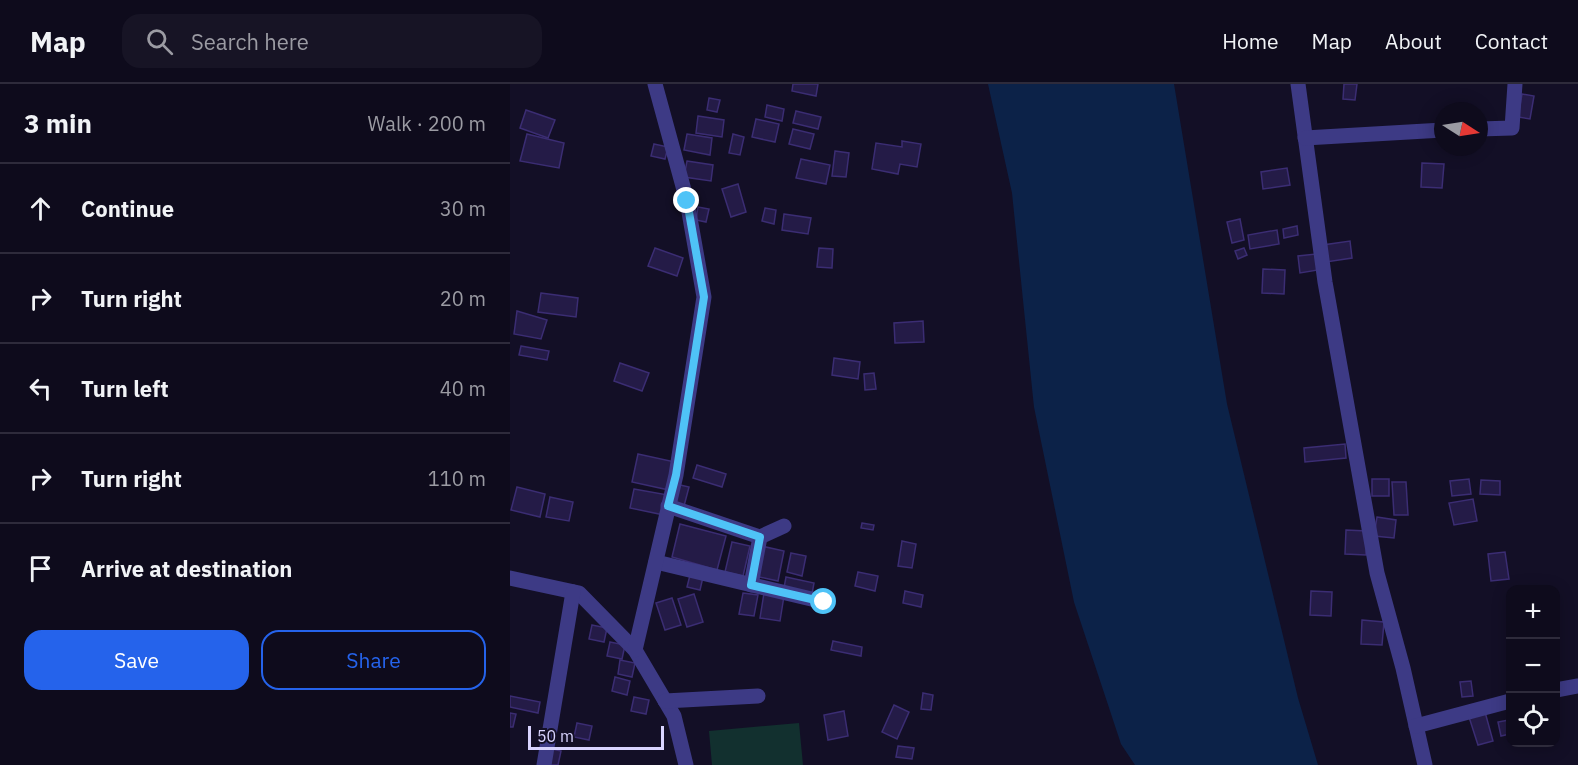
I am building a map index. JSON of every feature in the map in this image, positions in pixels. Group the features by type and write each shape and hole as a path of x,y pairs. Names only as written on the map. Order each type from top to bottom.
{"street":[{"path":"635,650 676,475 704,297 687,201 655,84"},
{"path":"1298,84 1325,282 1377,573 1403,668 1425,765"},
{"path":"1488,129 1512,128 1515,84"},
{"path":"1305,138 1434,131"},
{"path":"668,506 760,537 784,526"},
{"path":"751,585 760,537"},
{"path":"656,562 824,602"},
{"path":"510,578 579,594 635,650 674,716 686,765"},
{"path":"544,765 573,592"},
{"path":"1560,689 1578,686"},
{"path":"664,700 758,696"},
{"path":"1416,726 1506,702"}],"green space":[{"path":"799,723 803,765 712,765 709,731"}],"water":[{"path":"988,84 1174,84 1227,404 1298,698 1318,765 1135,765 1121,744 1074,602 1034,407 1012,193"}],"building":[{"path":"793,84 818,84 816,96 792,91"},
{"path":"1344,84 1357,84 1355,100 1343,99"},
{"path":"1522,94 1534,96 1530,119 1518,117"},
{"path":"709,98 720,100 717,112 707,110"},
{"path":"767,105 784,109 782,121 765,117"},
{"path":"526,110 555,120 548,138 520,128"},
{"path":"796,111 821,117 818,129 793,123"},
{"path":"698,116 724,120 722,137 696,133"},
{"path":"756,119 779,124 775,142 752,137"},
{"path":"793,129 814,134 810,149 789,144"},
{"path":"527,134 564,143 559,168 520,161"},
{"path":"687,134 712,138 710,155 684,150"},
{"path":"733,134 744,137 740,155 729,153"},
{"path":"902,141 921,144 917,167 900,164 898,174 872,169 876,143 902,147"},
{"path":"654,144 668,147 665,159 651,156"},
{"path":"835,151 849,153 846,177 832,176"},
{"path":"801,159 830,165 826,184 796,178"},
{"path":"687,161 713,165 711,181 684,177"},
{"path":"1422,163 1444,164 1442,188 1421,187"},
{"path":"1287,168 1290,185 1263,189 1261,172"},
{"path":"738,184 746,212 731,217 722,189"},
{"path":"698,207 709,209 706,222 696,220"},
{"path":"765,208 776,210 774,224 762,221"},
{"path":"784,214 811,218 808,234 782,230"},
{"path":"1240,219 1244,240 1232,243 1227,222"},
{"path":"1297,226 1298,235 1284,238 1283,229"},
{"path":"1277,230 1279,244 1250,249 1248,235"},
{"path":"1350,241 1352,258 1326,262 1323,245"},
{"path":"655,248 683,258 677,276 648,266"},
{"path":"819,248 833,249 832,268 817,267"},
{"path":"1244,248 1247,255 1238,259 1235,251"},
{"path":"1316,254 1318,270 1300,273 1298,256"},
{"path":"1263,269 1285,270 1284,294 1262,293"},
{"path":"541,293 578,298 576,317 538,312"},
{"path":"517,311 547,320 541,339 514,334"},
{"path":"923,321 924,342 895,343 894,323"},
{"path":"521,346 549,351 547,360 519,355"},
{"path":"834,358 860,362 858,379 832,375"},
{"path":"620,363 649,373 642,391 614,381"},
{"path":"874,373 876,389 865,390 864,374"},
{"path":"1345,444 1346,458 1305,462 1304,448"},
{"path":"638,454 675,462 669,490 632,482"},
{"path":"697,465 726,474 722,487 693,478"},
{"path":"1372,479 1389,479 1389,496 1372,496"},
{"path":"1469,479 1471,494 1452,496 1450,481"},
{"path":"1481,480 1500,481 1500,495 1480,494"},
{"path":"1392,482 1406,482 1408,515 1394,515"},
{"path":"676,484 689,487 684,506 672,503"},
{"path":"517,487 545,494 540,517 511,510"},
{"path":"634,489 668,495 664,515 630,508"},
{"path":"550,497 573,502 569,521 546,517"},
{"path":"1473,499 1477,521 1454,525 1449,503"},
{"path":"1377,517 1396,520 1394,538 1374,536"},
{"path":"862,523 874,525 873,530 861,528"},
{"path":"680,524 726,536 717,570 672,557"},
{"path":"1346,530 1367,531 1366,555 1345,554"},
{"path":"902,541 916,544 912,568 898,566"},
{"path":"732,542 750,546 743,576 725,572"},
{"path":"757,545 784,551 778,581 750,575"},
{"path":"1505,552 1509,579 1491,581 1488,554"},
{"path":"791,553 806,556 802,576 787,572"},
{"path":"858,572 878,576 875,591 855,586"},
{"path":"690,575 703,577 700,590 687,587"},
{"path":"786,577 814,583 812,594 784,588"},
{"path":"905,591 923,595 921,607 903,603"},
{"path":"1311,591 1332,592 1331,616 1310,615"},
{"path":"743,593 758,595 754,616 739,614"},
{"path":"764,593 784,596 780,621 760,618"},
{"path":"694,594 703,622 687,627 678,599"},
{"path":"672,598 681,625 665,630 656,603"},
{"path":"1362,620 1384,622 1382,645 1361,644"},
{"path":"592,625 607,628 604,642 589,639"},
{"path":"833,641 862,647 861,656 831,650"},
{"path":"610,642 625,645 622,659 607,656"},
{"path":"620,660 635,663 632,677 618,674"},
{"path":"615,677 630,681 627,695 612,691"},
{"path":"1471,681 1473,696 1462,697 1460,682"},
{"path":"923,693 933,695 931,710 921,709"},
{"path":"510,696 540,702 538,713 510,707"},
{"path":"634,697 649,700 646,714 631,711"},
{"path":"894,705 909,712 897,739 882,732"},
{"path":"844,711 848,736 828,740 824,715"},
{"path":"1485,712 1493,741 1478,745 1469,717"},
{"path":"510,713 516,714 513,727 510,727"},
{"path":"1506,721 1506,735 1501,736 1498,722"},
{"path":"577,723 592,726 589,740 574,737"},
{"path":"898,746 914,748 912,759 896,757"},
{"path":"548,748 561,751 558,765 545,765"}],"route":[{"path":"687,201 704,297 676,475 668,506 760,537 751,585 824,602"}]}
